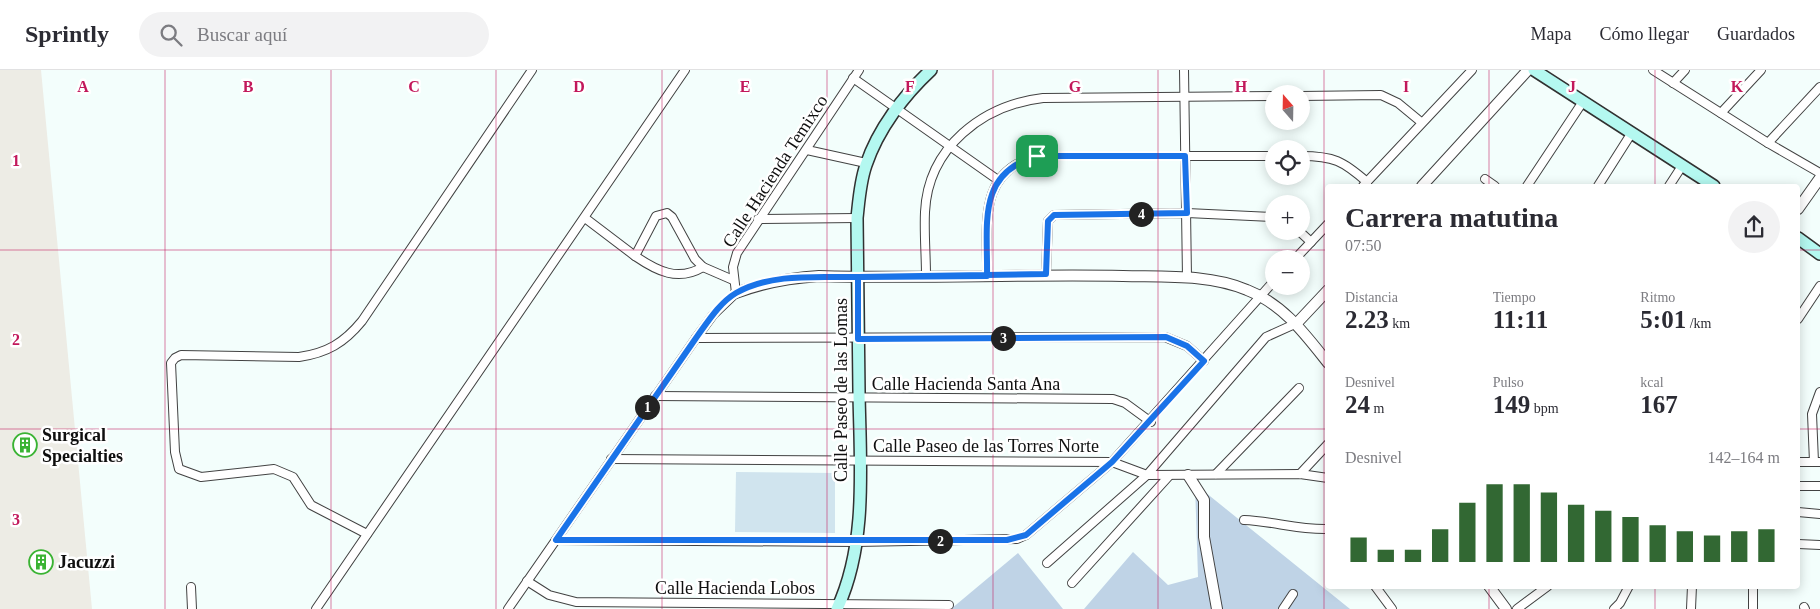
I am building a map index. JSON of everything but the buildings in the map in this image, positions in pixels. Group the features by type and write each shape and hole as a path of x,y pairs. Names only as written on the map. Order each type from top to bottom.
{"main road":[{"name":"Calle Paseo de las Lomas","path":"839,606 853,561 856,542 860,460 857,218 862,179 866,163 898,108 917,83 931,70"},
{"path":"1534,70 1711,184"},
{"path":"1800,239 1820,254"}],"street":[{"path":"367,534 311,504 294,477 274,469 201,477 180,469 175,452 171,363 175,358 181,356 299,357 313,355 336,346 346,339 362,321 532,70"},
{"path":"316,609 686,70"},
{"name":"Calle Hacienda Temixco","path":"736,293 733,267 737,253 758,219 860,70"},
{"path":"1184,70 1187,278"},
{"path":"1310,156 1325,156 1338,160 1365,184 1421,122 1472,70"},
{"path":"1424,184 1528,70"},
{"path":"1653,70 1768,144 1820,174"},
{"path":"1673,83 1685,70"},
{"path":"1721,113 1761,70"},
{"path":"853,78 998,180"},
{"path":"1768,144 1820,87"},
{"path":"926,276 925,211 927,195 942,157 949,146 983,117 1020,100 1043,98 1265,96"},
{"path":"1310,96 1381,96 1398,103 1421,122"},
{"path":"1528,184 1582,102"},
{"path":"1599,184 1631,134"},
{"path":"807,150 866,163"},
{"path":"987,276 989,198 998,180 1017,163 1037,156 1265,156"},
{"path":"1670,184 1682,166"},
{"path":"1800,206 1820,178"},
{"path":"1485,179 1491,184"},
{"path":"635,256 656,216 667,213 672,216 695,260 704,267 733,280"},
{"path":"1046,274 1048,221 1054,215 1187,213 1265,217"},
{"path":"585,218 650,266 676,276 693,273 704,267"},
{"path":"758,219 857,218"},
{"path":"1303,250 1325,227"},
{"path":"508,609 713,315 736,293 759,284 786,278 1046,274 1187,278 1224,282 1260,296 1297,324 1325,359"},
{"path":"1800,316 1820,286"},
{"path":"556,540 856,542 1017,539 1026,535 1112,462 1151,422 1265,291"},
{"path":"1047,563 1147,474 1266,337 1297,324 1325,293"},
{"path":"696,338 1166,337 1187,346 1204,361"},
{"path":"1216,474 1299,388"},
{"path":"1800,462 1817,462 1812,414 1820,392"},
{"name":"Calle Hacienda Santa Ana","path":"655,396 859,399 1113,399 1125,403 1151,422"},
{"path":"1300,474 1325,447"},
{"name":"Calle Paseo de las Torres Norte","path":"611,459 1112,462 1147,474 1169,476 1300,474 1325,478"},
{"path":"1188,475 1204,500 1204,537 1217,609"},
{"path":"1072,583 1169,476"},
{"path":"1800,486 1820,486"},
{"path":"1800,512 1820,514"},
{"path":"1244,520 1260,520 1289,527 1325,529"},
{"path":"1800,544 1820,545"},
{"name":"Calle Hacienda Lobos","path":"527,581 549,595 576,602 839,606 949,605"},
{"path":"190,586 192,609"},
{"path":"1377,589 1392,609"},
{"path":"1491,589 1506,609"},
{"path":"1517,609 1544,589"},
{"path":"1614,609 1620,603 1627,589"},
{"path":"1691,609 1692,589"},
{"path":"1753,589 1753,609"},
{"path":"1283,609 1293,594"}],"shaded area":[{"path":"0,70 41,70 92,609 0,609"},
{"path":"736,472 835,473 835,533 735,532"},
{"path":"1195,484 1350,609 1084,609 1133,552 1168,585 1198,577"},
{"path":"1018,553 1063,609 951,609"}],"place":[{"name":"Surgical Specialties","path":"25,445"},
{"name":"Jacuzzi","path":"41,562"}],"route":[{"path":"1037,156 1023,160 1011,167 998,180 989,198 987,276 858,277 819,276 786,278 759,284 736,293 713,315 696,338 556,540 856,542 1007,540 1017,539 1026,535 1112,462 1151,422 1204,361 1187,346 1166,337 858,339 858,277 926,276 987,276 1046,274 1048,221 1054,215 1187,213 1185,156 1037,156"}]}
